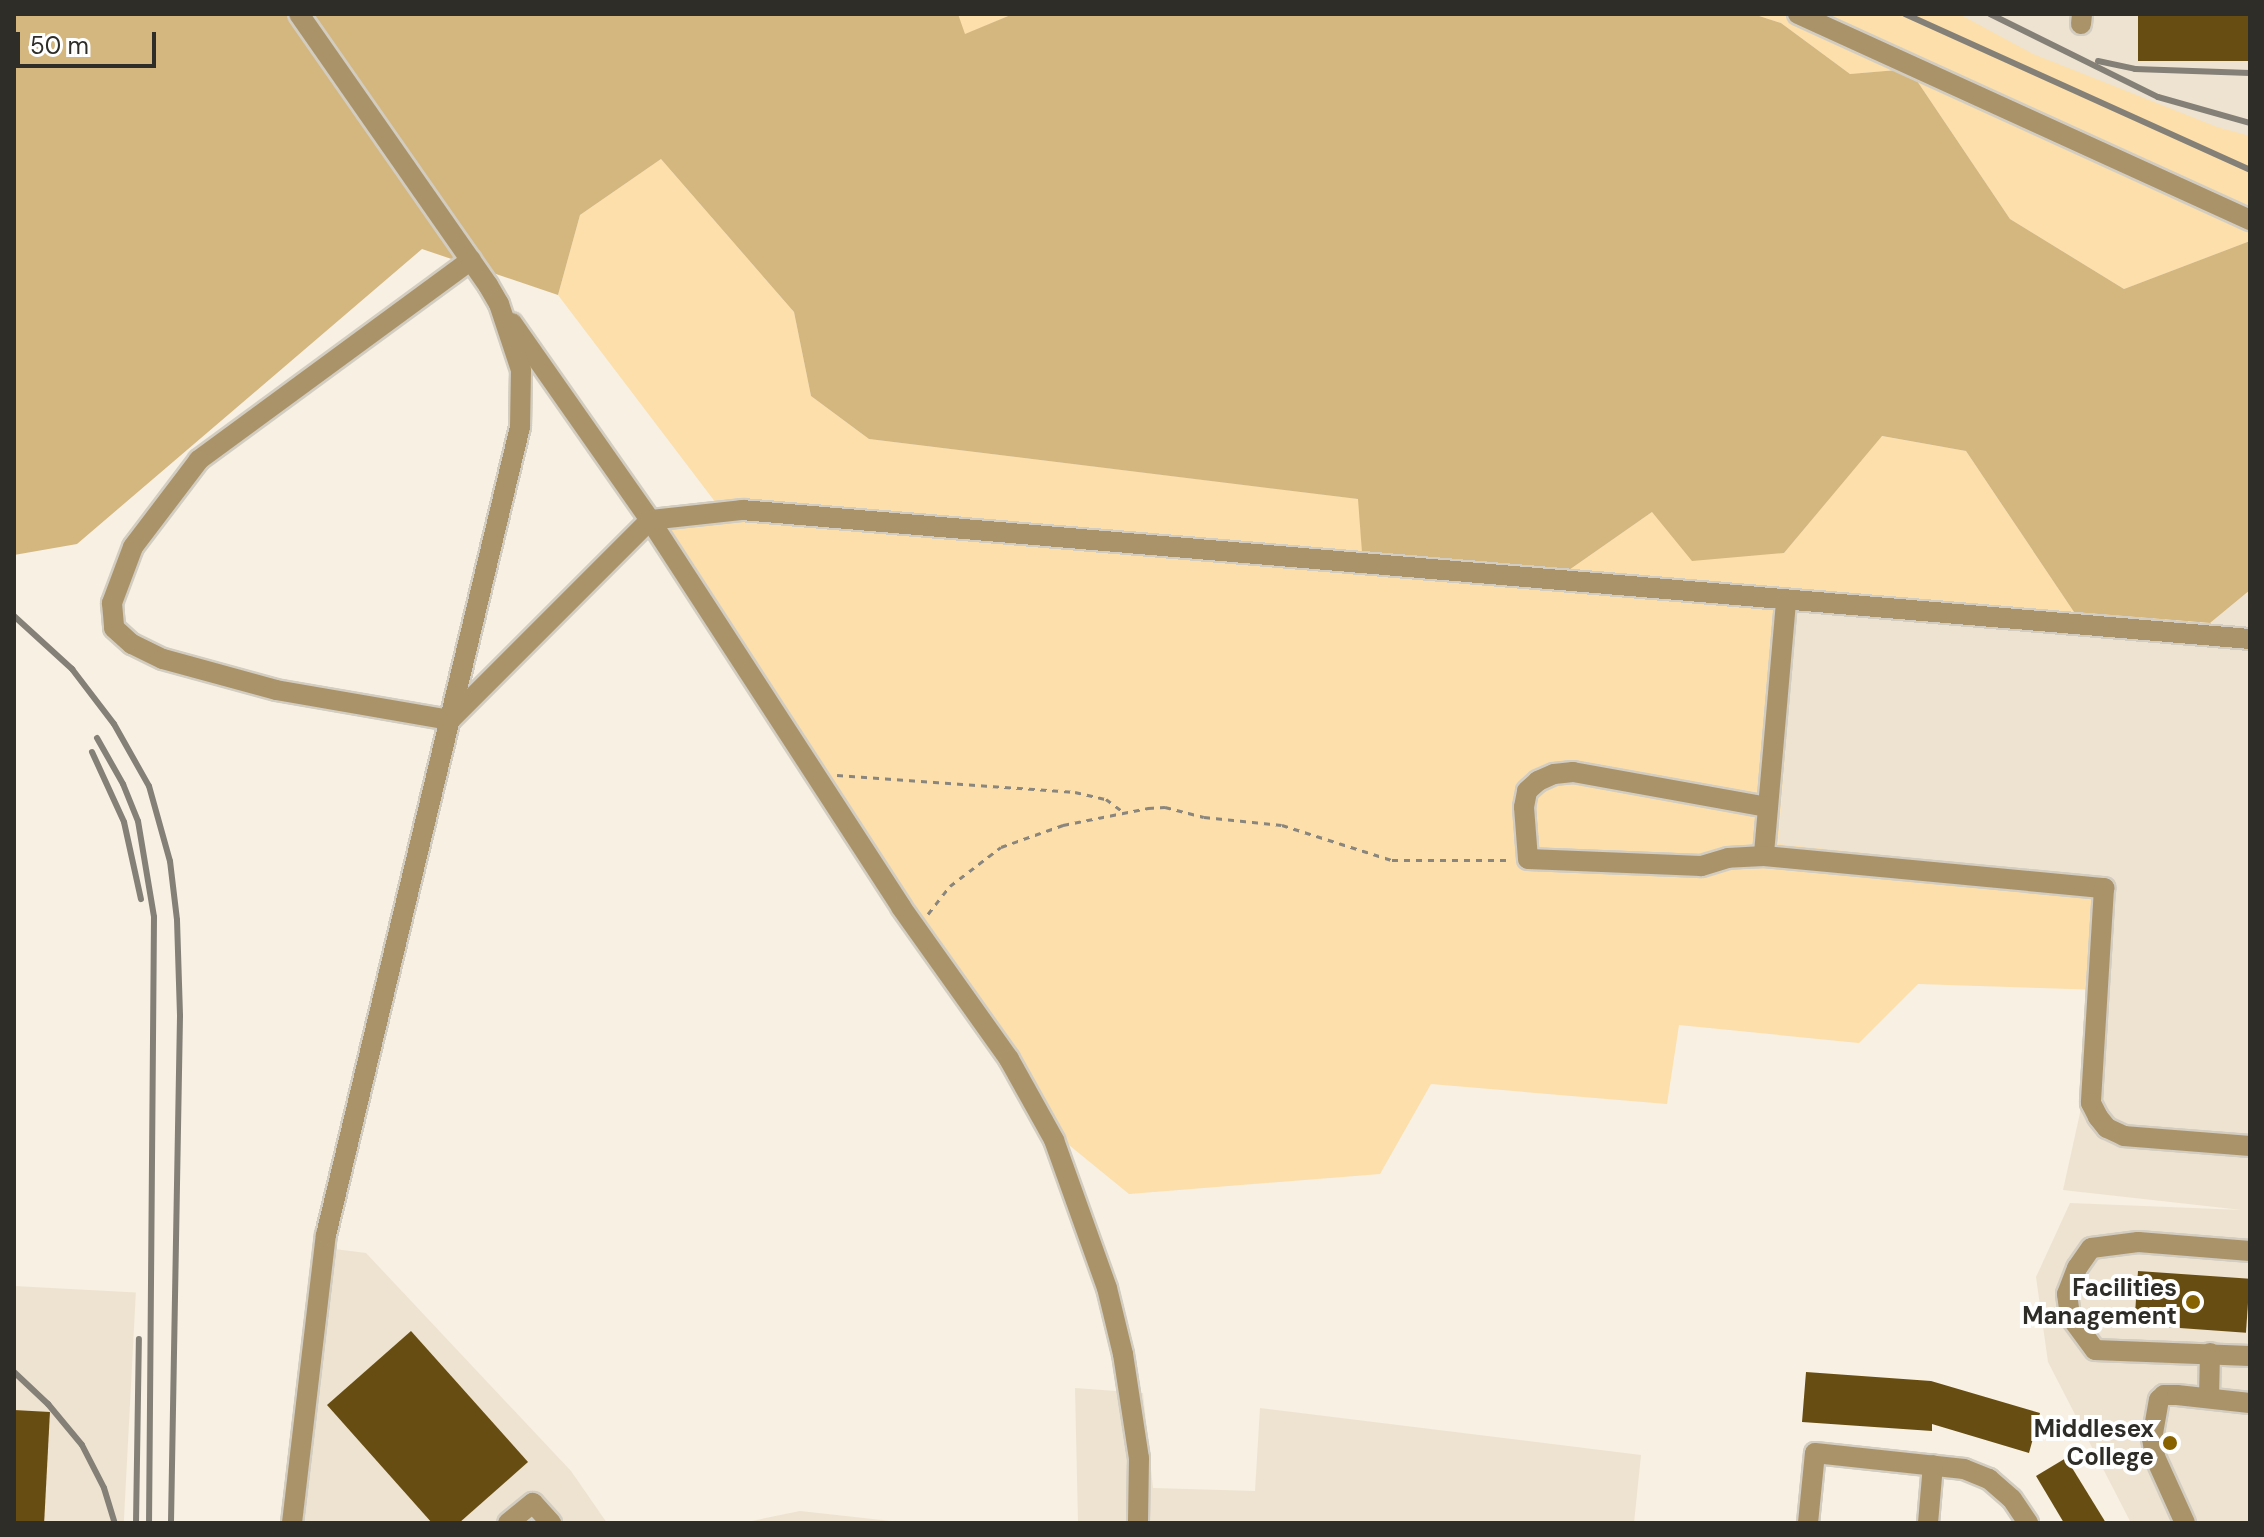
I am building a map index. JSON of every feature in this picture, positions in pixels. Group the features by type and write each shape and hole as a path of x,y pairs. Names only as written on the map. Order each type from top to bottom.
{"lane":[{"path":"299,14 650,520 919,932 1009,1059 1054,1140 1107,1288 1123,1354 1139,1458 1138,1523"},
{"path":"1798,14 2250,220"},
{"path":"450,720 276,690 163,659 132,644 114,628 112,603 133,547 199,460 471,260"},
{"path":"292,1523 326,1235 520,427 521,370 499,304"},
{"path":"450,720 650,520 742,510 1786,602 2250,639"},
{"path":"1764,856 1786,602"},
{"path":"1768,807 1573,772 1554,774 1538,781 1527,791 1524,807 1528,859 1701,866 1728,858 1764,856 2104,888 2091,1103 2098,1117 2107,1128 2124,1136 2250,1146"},
{"path":"2250,1251 2138,1242 2091,1248 2077,1268 2067,1294 2070,1316 2095,1350 2250,1356"},
{"path":"2209,1397 2210,1353"},
{"path":"2185,1523 2155,1457 2152,1439 2157,1404 2164,1395 2250,1403"},
{"path":"1808,1523 1815,1453 1964,1469 1989,1479 2012,1499 2028,1523"},
{"path":"1928,1523 1933,1465"},
{"path":"508,1523 533,1503 551,1523"}],"path":[{"path":"817,777 843,774 906,777 1075,792 1106,799 1124,813"},
{"path":"919,932 931,908 950,886 1001,847 1063,825 1165,807 1204,817 1282,825 1392,860 1528,859"}],"shaded area":[{"path":"14,14 958,14 965,34 1013,14 1753,14 1781,23 1850,74 1909,69 2010,219 2124,289 2250,241 2250,590 2210,623 2074,612 1966,451 1882,436 1784,553 1692,561 1652,512 1569,570 1362,553 1358,499 869,439 811,396 794,312 661,159 580,215 558,295 422,249 77,544 14,555"},
{"path":"958,14 1013,14 964,35"},
{"path":"1753,14 1959,14 2033,54 2217,127 2250,136 2250,241 2124,289 2010,219 1909,69 1850,74 1781,23"},
{"path":"1837,14 2250,14 2250,201"},
{"path":"661,159 794,312 811,396 869,439 1359,499 1362,553 1569,570 1652,512 1784,553 1881,436 1966,451 2074,612 1798,589 1778,844 2115,880 2104,990 1918,984 1859,1043 1679,1025 1667,1104 1431,1084 1380,1174 1129,1194 1042,1123 644,512 719,507 558,295 580,215"},
{"path":"1798,589 2210,623 2250,590 2250,1523 2131,1523 2048,1362 2036,1277 2070,1203 2242,1210 2063,1190 2080,1113 2087,989 2104,990 1778,845"},
{"path":"326,1248 366,1253 571,1471 607,1523 300,1523"},
{"path":"14,1286 136,1292 124,1523 14,1523"},
{"path":"1075,1388 1143,1393 1153,1488 1255,1491 1260,1408 1641,1455 1634,1523 1078,1523"},
{"path":"800,1511 909,1523 742,1523"}],"building":[{"path":"2138,14 2250,14 2250,61 2138,61"},
{"name":"Facilities Management","path":"2138,1271 2250,1279 2246,1333 2134,1325"},
{"path":"411,1331 528,1462 459,1523 432,1523 327,1405"},
{"path":"1806,1372 1931,1381 2040,1413 2029,1453 1932,1424 1932,1431 1802,1422"},
{"path":"14,1410 50,1412 44,1523 14,1523"},
{"path":"2066,1458 2106,1523 2064,1523 2036,1476"}],"railway":[{"path":"1905,14 2250,170"},
{"path":"1990,14 2158,97 2250,123"},
{"path":"2098,61 2135,69 2250,73"},
{"path":"14,616 72,669 114,724 149,786 170,861 177,920 180,1016 171,1523"},
{"path":"97,738 123,784 138,821 154,917 149,1523"},
{"path":"92,752 124,822 141,899"},
{"path":"136,1523 139,1339"},
{"path":"14,1372 48,1404 82,1445 104,1488 115,1523"}],"place":[{"name":"Facilities Management","path":"2193,1302"},
{"name":"Middlesex College","path":"2170,1443"}]}
